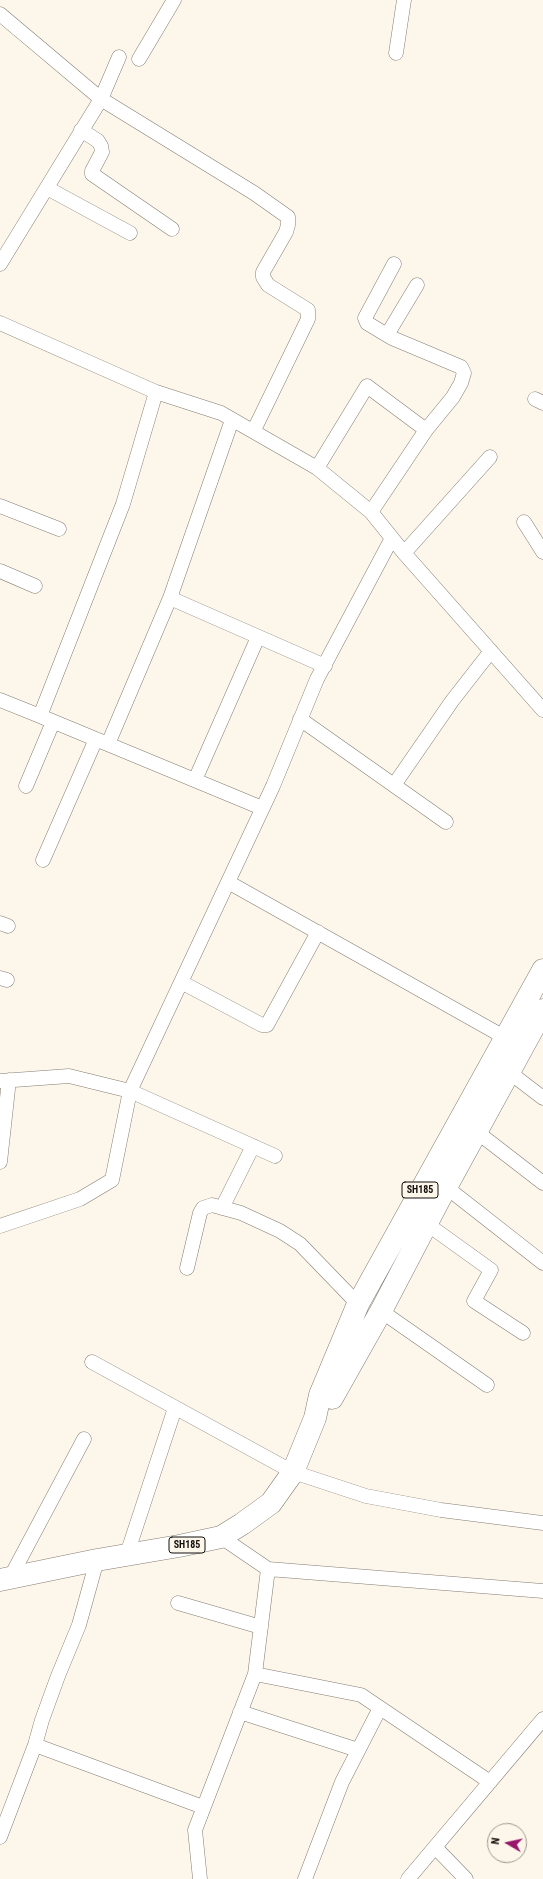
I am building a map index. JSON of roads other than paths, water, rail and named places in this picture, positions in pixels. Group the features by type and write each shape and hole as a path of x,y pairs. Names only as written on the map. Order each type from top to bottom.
{"main road":[{"name":"SH185","path":"5,1579 127,1554 179,1546 221,1537 271,1503 293,1472 315,1418 320,1395 358,1304 543,970"},
{"name":"SH185","path":"315,1418 332,1399 543,1010"}],"street":[{"path":"139,59 174,0"},
{"path":"396,53 404,0"},
{"path":"0,14 101,99 254,193 288,217 286,232 263,272 263,277 268,285 308,310 308,319 254,430"},
{"path":"0,264 101,99 119,57"},
{"path":"82,130 98,141 102,146 102,152 92,171 92,174 172,229"},
{"path":"46,188 130,233"},
{"path":"371,512 426,430 453,397 461,383 464,373 461,367 388,335 367,323 365,318 394,264"},
{"path":"388,335 417,285"},
{"path":"0,323 156,392 221,413 254,430 317,468 371,512 404,553 543,710"},
{"path":"317,468 367,386 426,430"},
{"path":"40,716 123,504 156,392"},
{"path":"43,860 102,742 170,598 232,420"},
{"path":"404,553 490,457"},
{"path":"0,506 59,529"},
{"path":"524,522 543,552"},
{"path":"0,1226 80,1199 112,1180 130,1091 262,808 317,679 392,538"},
{"path":"0,570 35,586"},
{"path":"170,598 325,666"},
{"path":"195,780 258,637"},
{"path":"394,785 452,701 490,651"},
{"path":"0,700 262,808"},
{"path":"300,720 446,822"},
{"path":"26,786 53,722"},
{"path":"228,882 506,1038"},
{"path":"182,982 262,1025 267,1025 318,932"},
{"path":"509,1072 543,1098"},
{"path":"0,1162 4,1081 69,1076 130,1091 275,1156"},
{"path":"477,1132 543,1183"},
{"path":"222,1208 253,1146"},
{"path":"446,1187 543,1263"},
{"path":"186,1268 203,1208 212,1205 241,1213 280,1231 300,1244 358,1304"},
{"path":"427,1224 492,1270 474,1301 523,1333"},
{"path":"381,1310 487,1385"},
{"path":"92,1362 293,1472 366,1496 441,1510 543,1523"},
{"path":"127,1554 175,1408"},
{"path":"5,1579 84,1438"},
{"path":"221,1537 268,1569 543,1591"},
{"path":"0,1837 35,1745 42,1720 79,1625 98,1560"},
{"path":"200,1879 195,1830 255,1674 268,1569"},
{"path":"178,1603 261,1627"},
{"path":"255,1674 361,1695 490,1782"},
{"path":"305,1879 342,1782 380,1708"},
{"path":"240,1712 358,1750"},
{"path":"408,1879 543,1719"},
{"path":"35,1745 203,1807"},
{"path":"435,1847 466,1879"}]}
